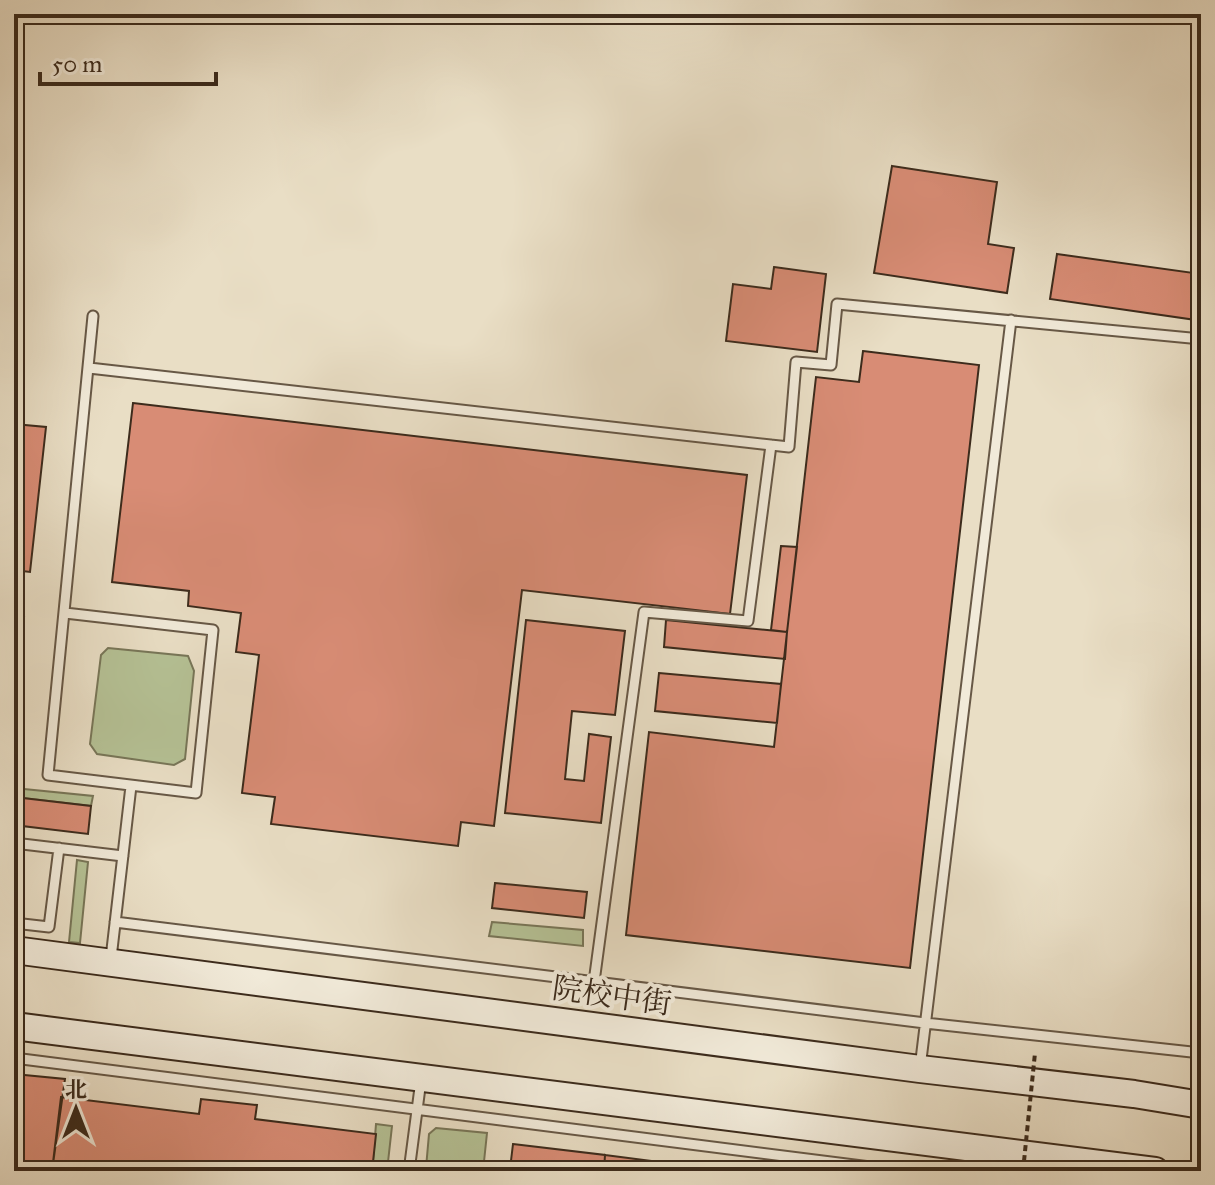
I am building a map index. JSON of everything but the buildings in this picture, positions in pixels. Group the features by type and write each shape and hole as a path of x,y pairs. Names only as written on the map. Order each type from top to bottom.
{"main road":[{"name":"院校中街","path":"14,950 1201,1105"},
{"path":"14,1026 1155,1171"}],"lane":[{"path":"89,368 789,447 796,362 831,365 837,304 1201,339"},
{"path":"65,613 213,630 196,793 48,775 93,316"},
{"path":"920,1069 1011,320"},
{"path":"594,982 644,612 748,621 771,445"},
{"path":"110,962 131,786"},
{"path":"14,843 123,856"},
{"path":"14,923 49,927 59,848"},
{"path":"115,922 925,1023 1201,1053"},
{"path":"14,1058 902,1171"},
{"path":"409,1171 422,1077"}],"path":[{"path":"1023,1171 1035,1053"}],"green space":[{"path":"108,648 188,656 194,671 185,759 174,765 97,754 90,744 101,655"},
{"path":"14,788 93,796 91,806 14,797"},
{"path":"77,860 88,862 80,943 69,942"},
{"path":"492,922 583,930 583,946 489,936"},
{"path":"376,1124 392,1126 388,1162 373,1162"},
{"path":"436,1128 487,1133 483,1171 426,1168 429,1134"}]}
